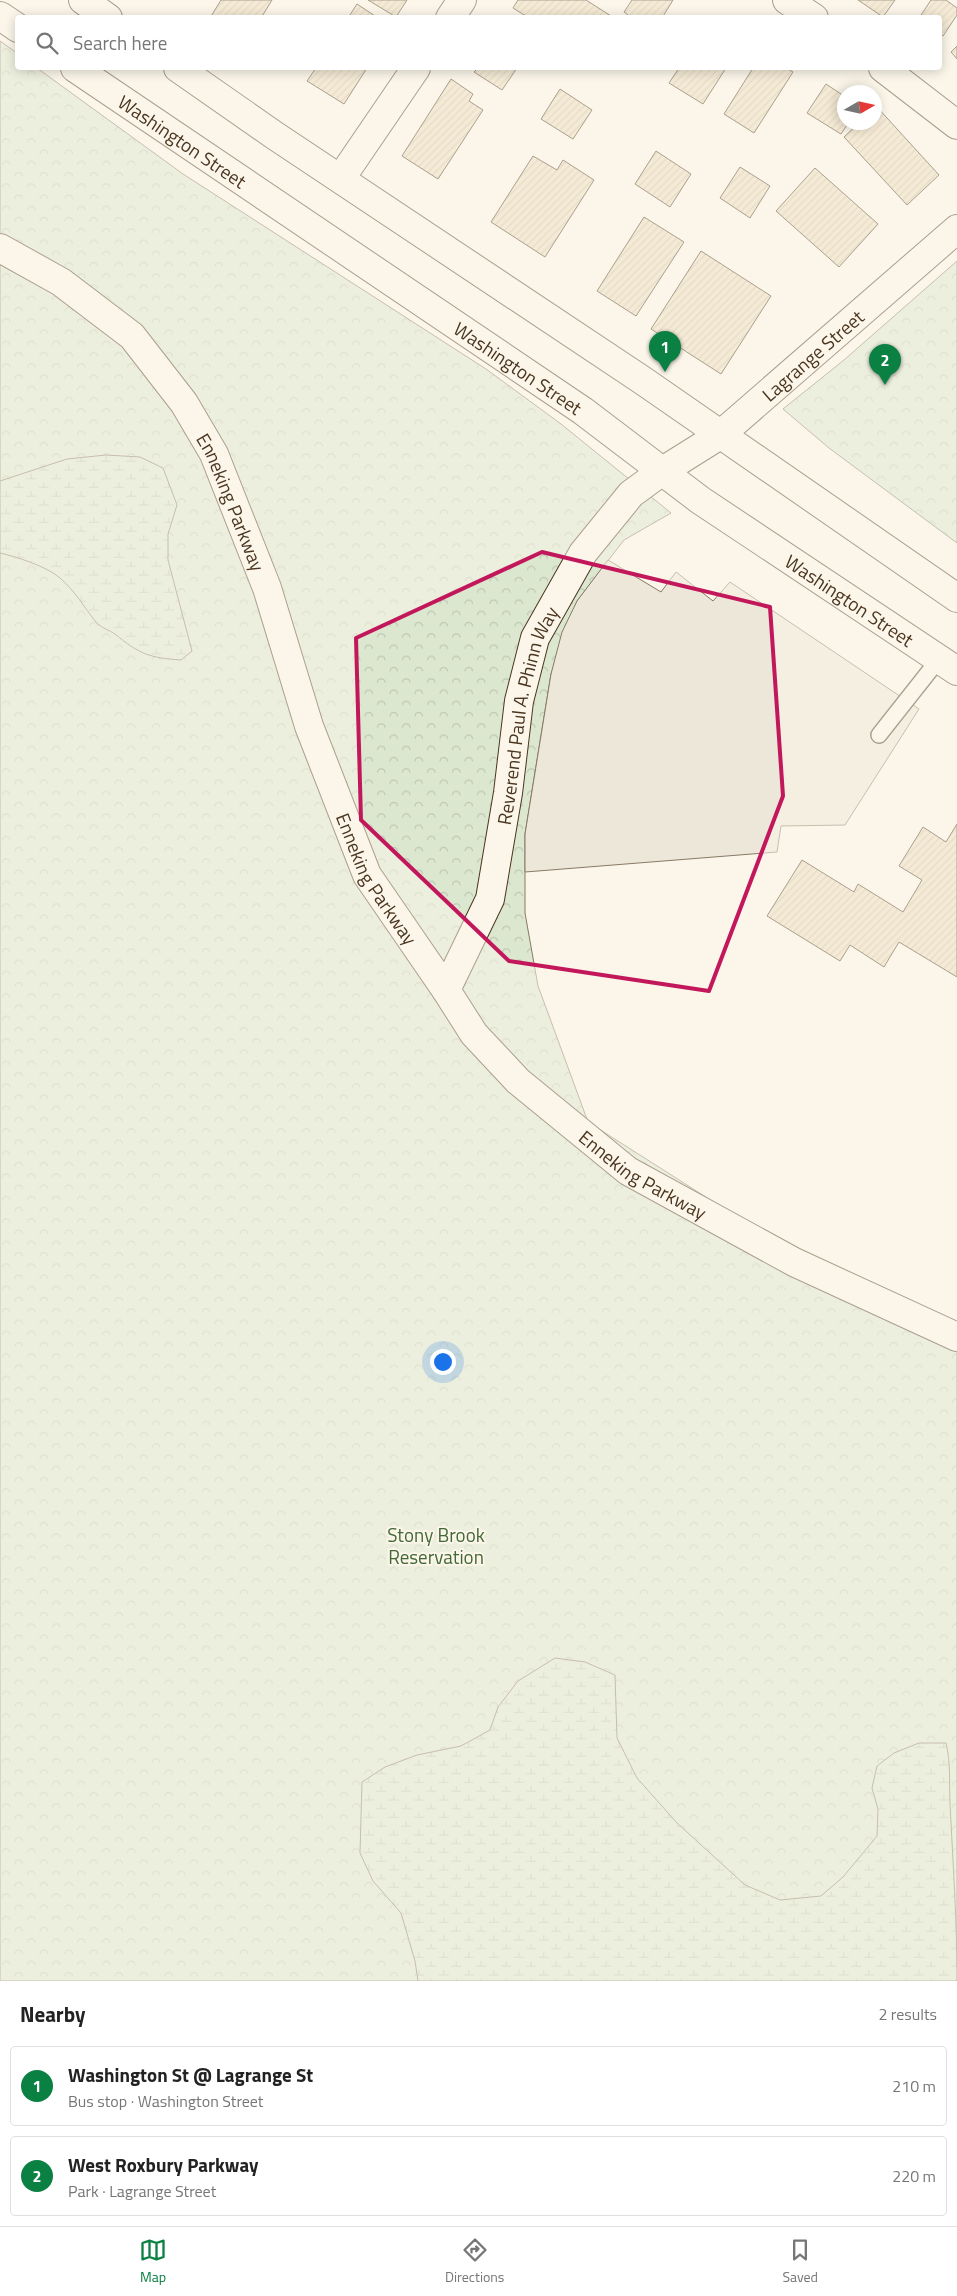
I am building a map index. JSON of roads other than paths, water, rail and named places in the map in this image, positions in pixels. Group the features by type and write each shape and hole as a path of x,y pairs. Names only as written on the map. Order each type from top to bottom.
{"main road":[{"path":"83,0 104,15"},
{"path":"452,15 462,0"},
{"path":"787,0 810,15"},
{"path":"0,16 15,26"},
{"name":"Washington Street","path":"78,70 583,411 661,472 948,665"},
{"path":"181,70 274,135 642,380 957,598"},
{"path":"341,178 415,70"},
{"path":"885,70 957,125"},
{"name":"Lagrange Street","path":"661,472 720,435 957,229"},
{"name":"Enneking Parkway","path":"0,248 61,282 132,336 184,402 214,454 267,588 309,726 367,876 474,1034 518,1081 628,1172 794,1262 957,1337"},
{"name":"Reverend Paul A. Phinn Way","path":"446,990 490,899 508,793 519,701 535,638 583,553 631,494 661,472"}],"lane":[{"path":"878,735 948,665"}],"place":[{"name":"Washington St @ Lagrange St","path":"665,372"},
{"name":"West Roxbury Parkway","path":"885,385"}],"park label":[{"name":"Stony Brook Reservation","path":"436,1545"}]}
